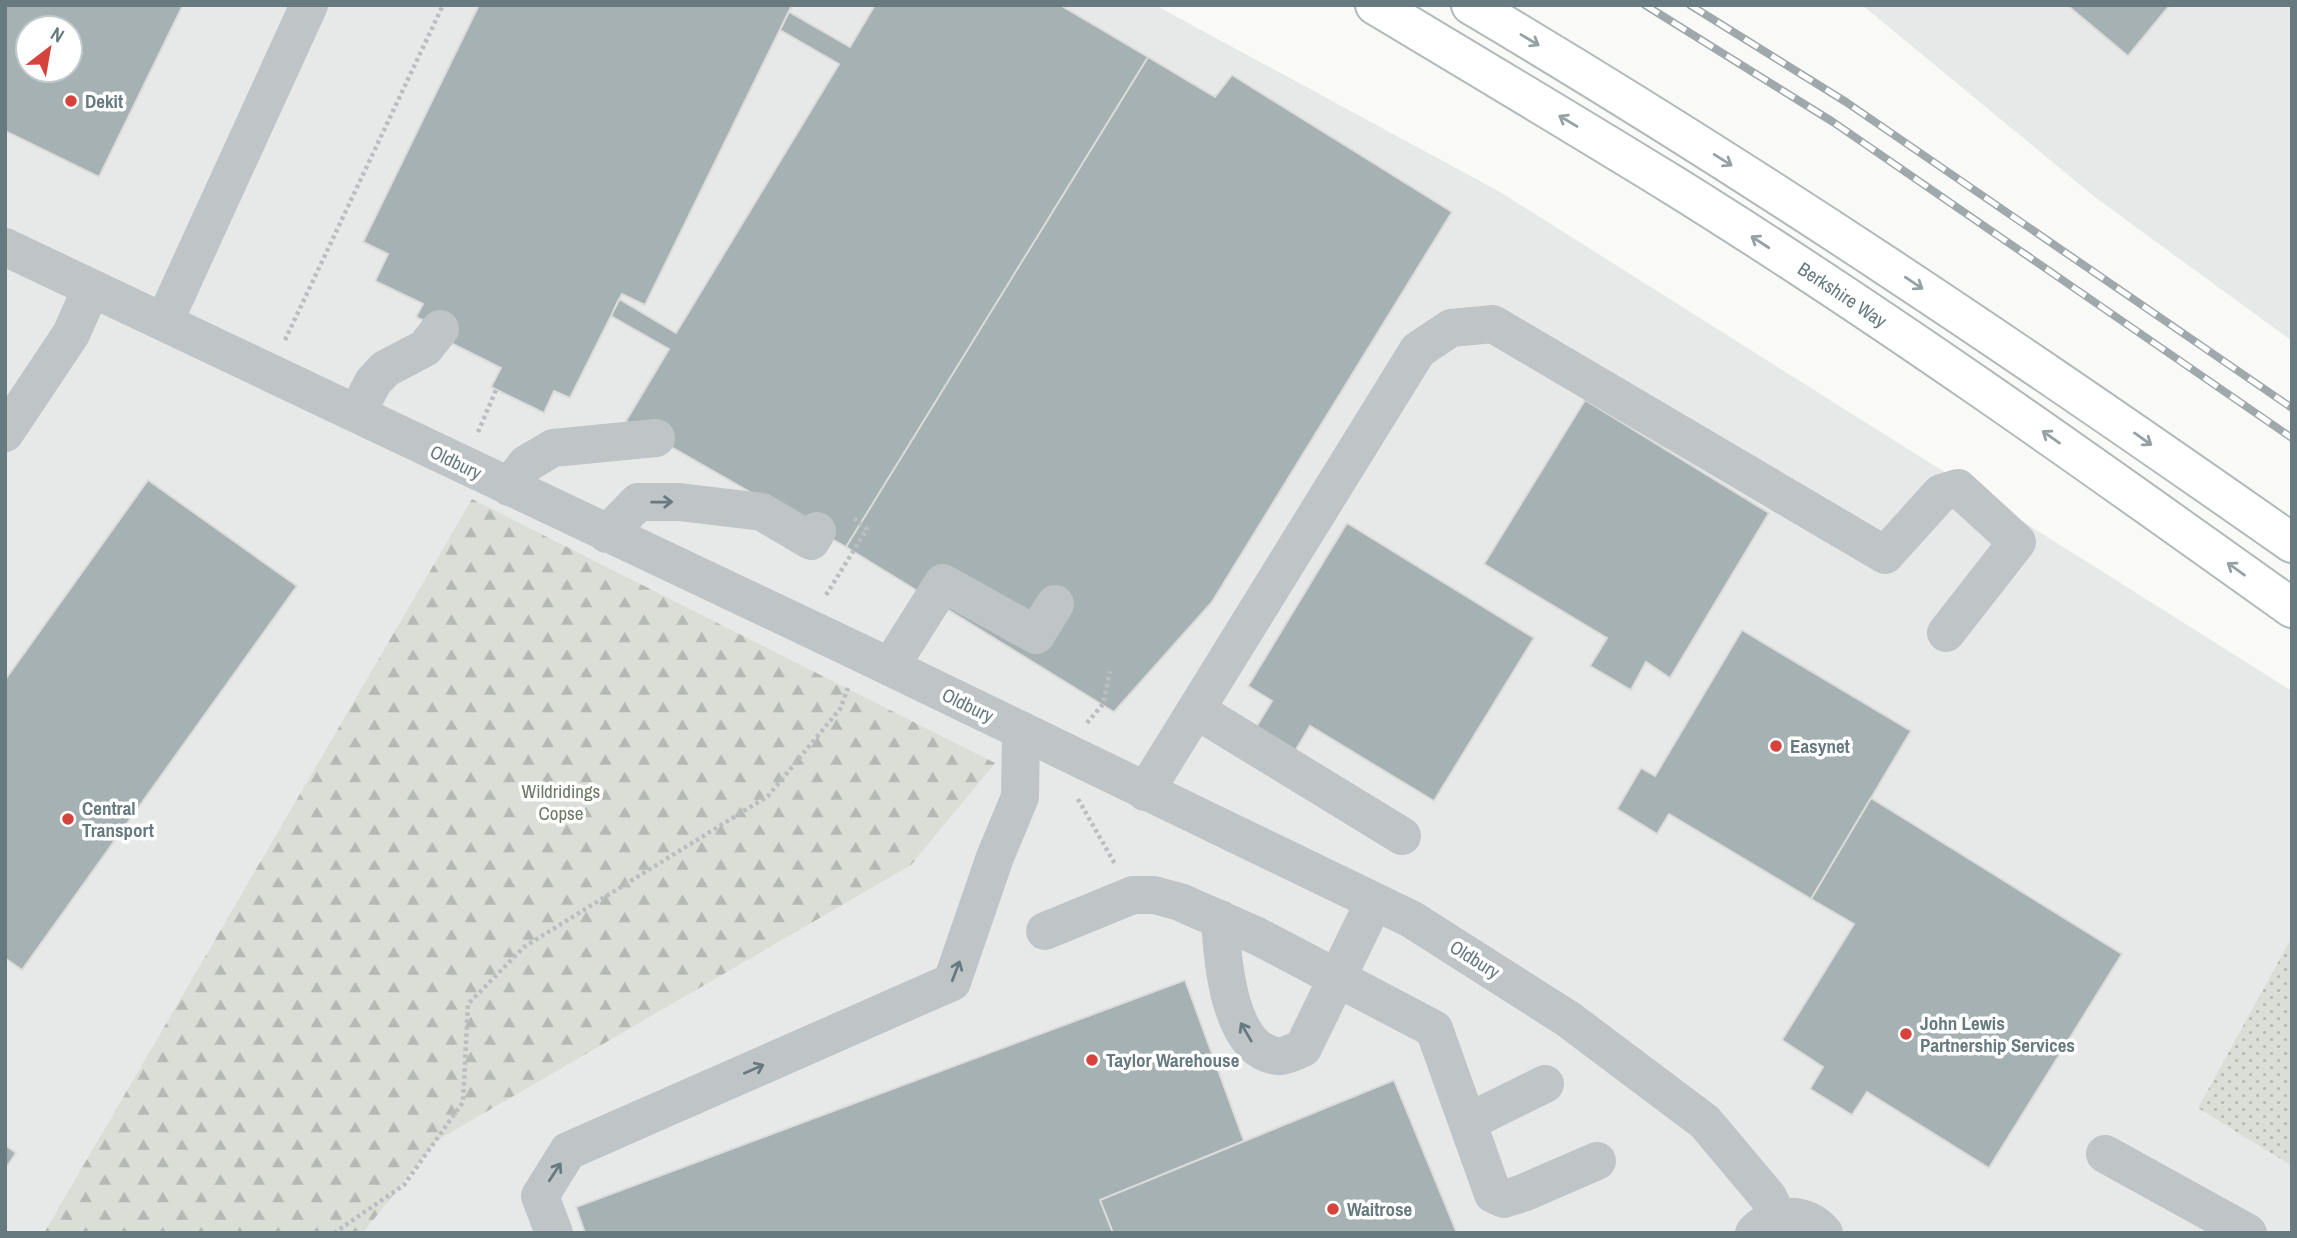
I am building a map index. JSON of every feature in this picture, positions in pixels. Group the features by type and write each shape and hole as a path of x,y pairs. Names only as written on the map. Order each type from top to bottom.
{"highway":[{"name":"Berkshire Way","path":"1375,5 1674,186 1877,319 2044,432 2292,608"},
{"path":"1471,5 1592,77 1839,232 2093,403 2292,543"}],"street":[{"path":"164,322 309,5"},
{"name":"Oldbury","path":"5,247 357,413 518,476 607,534 890,667 1411,919 1489,967 1641,1071 1705,1122 1768,1197 1766,1225"},
{"path":"5,433 71,334 91,289"},
{"path":"1145,792 1419,350 1451,328 1493,324 1885,555 1941,493 1958,488 2017,542 1946,634"},
{"path":"357,413 373,382 386,369 425,348 440,329"},
{"path":"518,476 553,448 668,446"},
{"path":"607,534 638,502 679,502 762,512 811,541 817,531"},
{"path":"890,667 943,583 1046,620"},
{"path":"1196,710 1402,836"},
{"path":"554,1233 540,1196 568,1151 953,982 995,857 1020,797 1021,730"},
{"path":"1045,931 1133,895 1154,895 1220,919 1434,1029 1493,1194 1504,1199 1597,1161"},
{"path":"1220,919 1222,968 1240,1025 1254,1046 1277,1056 1303,1048 1374,902"},
{"path":"1468,1122 1545,1084"},
{"path":"2105,1154 2248,1233"},
{"path":"1766,1225 1806,1219 1824,1233"}],"path":[{"path":"271,373 443,5"},
{"path":"477,432 496,390"},
{"path":"824,599 853,552"},
{"path":"1085,727 1103,704 1110,671"},
{"path":"334,1233 404,1185 463,1102 468,1004 524,947 768,796 841,709"},
{"path":"1077,798 1133,895"}],"shaded area":[{"path":"5,5 1155,5 1500,192 2292,691 2292,1233 5,1233"},
{"path":"1862,5 2292,5 2292,341 2096,198"}],"green space":[{"name":"Wildridings Copse","path":"472,499 995,763 911,865 436,1141 363,1233 44,1233"},
{"path":"2292,937 2292,1166 2198,1108"}],"building":[{"name":"Dekit","path":"5,5 183,5 99,177 5,131"},
{"path":"479,5 792,5 645,305 622,294 570,398 554,391 544,413 491,387 501,368 445,340 448,333 416,317 423,304 375,281 388,254 363,242"},
{"path":"875,5 1060,5 1148,57 846,547 626,421 669,349 611,316 619,299 676,333 839,64 780,30 789,12 850,47"},
{"path":"2067,5 2170,5 2128,56"},
{"path":"1148,57 1215,97 1232,75 1452,212 1212,602 1114,712 846,547"},
{"path":"1585,400 1769,513 1670,678 1646,662 1631,690 1590,666 1607,638 1484,564"},
{"name":"Central Transport","path":"148,480 297,586 22,970 5,958 5,680"},
{"path":"1347,523 1534,638 1434,801 1310,726 1294,753 1255,729 1272,701 1248,686"},
{"path":"1742,630 1911,731 1811,899 1669,814 1657,834 1617,809 1641,768 1655,776"},
{"path":"1871,798 2122,954 1989,1168 1867,1092 1852,1115 1810,1089 1823,1067 1782,1040 1854,924 1811,899"},
{"name":"Taylor Warehouse","path":"1185,980 1244,1141 1100,1200 1113,1233 585,1233 576,1207"},
{"path":"1394,1080 1457,1233 1113,1233 1100,1200"},
{"path":"5,1145 16,1153 5,1169"}],"railway":[{"path":"1645,5 1833,122 2292,438"},
{"path":"1690,5 1846,102 2292,408"}],"place":[{"name":"Dekit","path":"71,101"},
{"name":"Easynet","path":"1776,746"},
{"name":"Central Transport","path":"68,819"},
{"name":"John Lewis Partnership Services","path":"1906,1034"},
{"name":"Taylor Warehouse","path":"1092,1060"},
{"name":"Waitrose","path":"1333,1209"}]}
